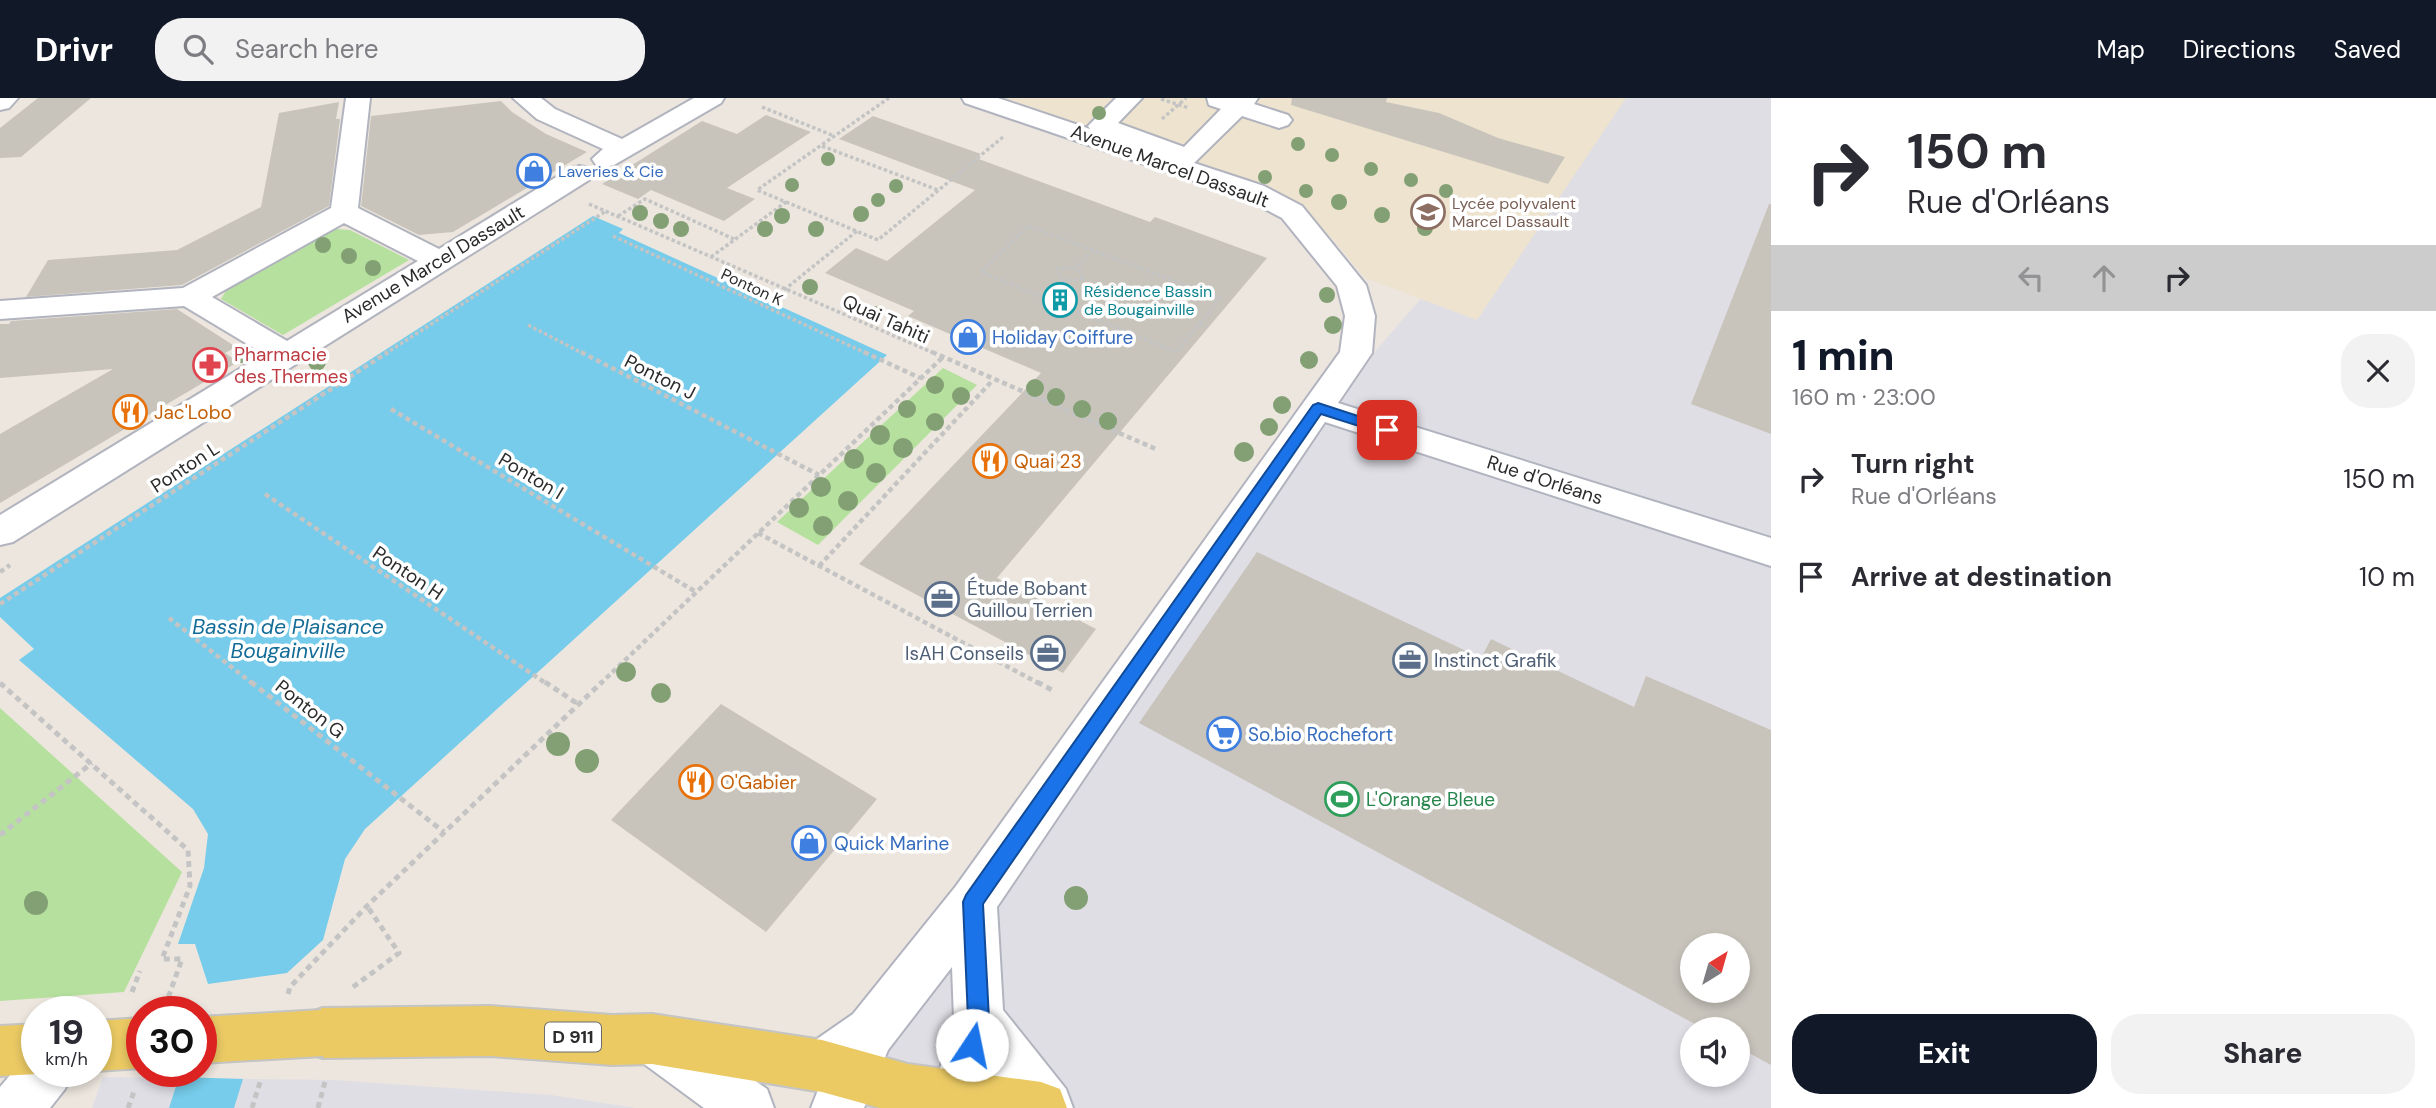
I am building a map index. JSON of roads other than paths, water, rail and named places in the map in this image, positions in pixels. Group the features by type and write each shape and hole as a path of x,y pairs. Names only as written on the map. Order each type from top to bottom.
{"main road":[{"name":"D 911","path":"217,1042 324,1054 490,1031 612,1040 652,1039 846,1070 956,1102 1041,1108"},
{"path":"0,1051 21,1050"}],"street":[{"path":"0,103 6,98"},
{"path":"344,212 358,98"},
{"path":"525,98 546,114 613,154 712,98"},
{"name":"Avenue Marcel Dassault","path":"846,1070 973,902 1356,353 1360,316 1351,285 1293,212 1254,192 974,98"},
{"path":"1130,98 1101,126 1188,157 1242,102"},
{"path":"1210,98 1242,102 1279,120"},
{"name":"Avenue Marcel Dassault","path":"0,532 568,182"},
{"path":"344,212 439,260"},
{"path":"0,310 190,297 344,212"},
{"path":"190,297 286,354"},
{"name":"Rue d'Orléans","path":"1318,408 1771,552"},
{"path":"956,1102 979,1019 973,902"},
{"path":"979,1019 1047,1108"},
{"path":"652,1039 748,1108"},
{"path":"17,1108 34,1087"}],"water":[{"name":"Bassin de Plaisance Bougainville","path":"593,216 623,229 619,233 887,355 365,829 345,859 323,940 287,973 208,984 195,944 178,944 204,868 208,834 193,809 19,660 34,649 0,617 0,598"},
{"path":"217,1078 243,1079 234,1108 169,1108 176,1087 217,1087"}],"place":[{"name":"Laveries & Cie","path":"534,171"},
{"name":"Lycée polyvalent Marcel Dassault","path":"1428,212"},
{"name":"Résidence Bassin de Bougainville","path":"1060,300"},
{"name":"Holiday Coiffure","path":"968,337"},
{"name":"Pharmacie des Thermes","path":"210,365"},
{"name":"Jac'Lobo","path":"130,412"},
{"name":"Quai 23","path":"990,461"},
{"name":"Étude Bobant Guillou Terrien","path":"942,599"},
{"name":"IsAH Conseils","path":"1048,653"},
{"name":"Instinct Grafik","path":"1410,660"},
{"name":"So.bio Rochefort","path":"1224,734"},
{"name":"O'Gabier","path":"696,782"},
{"name":"L'Orange Bleue","path":"1342,799"},
{"name":"Quick Marine","path":"809,843"}]}
